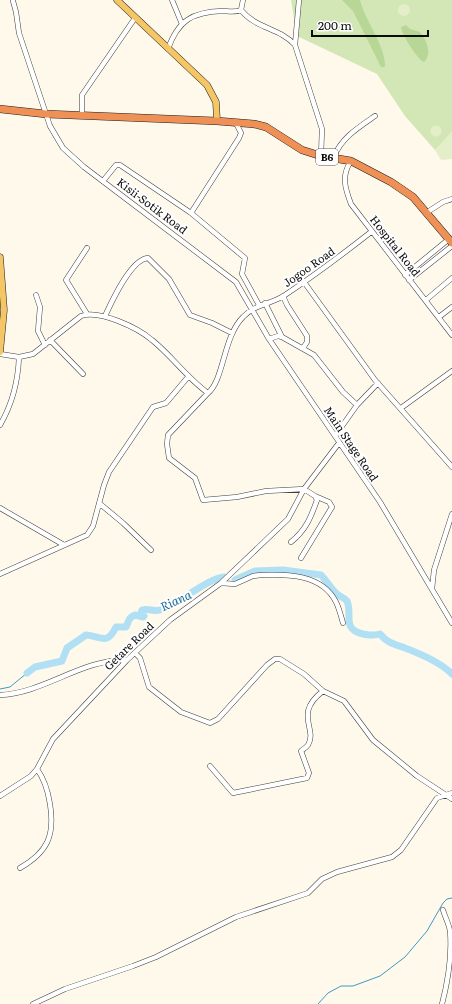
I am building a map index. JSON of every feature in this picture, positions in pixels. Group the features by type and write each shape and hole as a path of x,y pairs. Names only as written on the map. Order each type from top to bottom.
{"highway":[{"name":"B6","path":"0,109 46,114 82,114 217,121 254,124 266,127 302,150 321,156 351,161 366,168 404,191 413,197 451,242"}],"main road":[{"path":"117,0 207,85 216,102 217,121"},
{"path":"0,258 4,310 0,353"}],"street":[{"path":"172,0 182,24"},
{"path":"241,10 243,0"},
{"path":"299,0 296,45 322,129 321,156"},
{"name":"Kisii-Sotik Road","path":"12,1 16,12 19,34 46,114 54,134 63,148 102,181 236,282 253,310"},
{"path":"168,49 172,36 182,24 201,13 241,10"},
{"path":"241,10 252,22 287,37 296,45"},
{"path":"82,114 82,94 135,18"},
{"path":"334,157 339,146 354,131 375,116"},
{"path":"191,213 239,138 241,133 236,123"},
{"name":"Hospital Road","path":"351,161 344,171 351,204 371,232 452,335"},
{"path":"102,181 116,165 120,165 191,213 245,258 242,274 259,305"},
{"path":"426,213 443,202 452,199"},
{"name":"Jogoo Road","path":"304,489 266,491 236,497 202,499 195,478 169,458 167,444 172,430 217,383 232,333 244,315 259,305 283,296 371,232"},
{"path":"405,275 451,242"},
{"path":"409,280 451,242"},
{"path":"87,248 66,280 87,314"},
{"path":"104,316 130,272 142,260 148,258 169,279 183,306 190,315 212,322 232,333"},
{"path":"426,300 452,278"},
{"path":"304,282 378,384 452,467"},
{"path":"36,295 40,307 38,331 45,344"},
{"path":"283,296 306,336 307,342 302,348"},
{"path":"264,303 282,337"},
{"path":"439,317 452,307"},
{"name":"Main Stage Road","path":"253,310 269,339 380,502 452,623"},
{"path":"0,353 19,357 33,354 81,316 87,314 104,316 151,339 188,377 208,393"},
{"path":"269,339 278,336 282,337 314,355 343,392 357,405"},
{"path":"50,340 83,374"},
{"path":"0,424 14,395 18,381 19,357"},
{"path":"401,408 452,371"},
{"path":"0,574 87,535 93,526 106,479 153,407 166,403 188,377"},
{"path":"335,436 357,405 378,384"},
{"name":"Getare Road","path":"0,796 25,781 37,769 53,739 127,660 170,620 221,583 288,520 304,489 339,443"},
{"path":"302,558 332,507 329,502 304,489"},
{"path":"291,542 306,528 317,500 315,496"},
{"path":"99,503 123,523 151,550"},
{"path":"0,508 64,545"},
{"path":"432,589 434,570 452,514"},
{"path":"221,583 235,584 253,576 260,575 308,578 331,595 336,602 343,623"},
{"path":"135,653 140,658 149,687 181,712 210,723 218,719 267,665 277,658 298,670 323,691 344,701 373,740 442,795 452,799"},
{"path":"0,696 28,691 105,662 127,660"},
{"path":"210,766 234,793 307,778 309,773 301,751 308,746 310,741 308,712 314,699 323,691"},
{"path":"20,868 38,856 50,835 51,816 49,797 45,782 37,769"},
{"path":"33,1004 65,989 156,957 236,916 308,893 322,879 337,872 392,857 401,850 437,798 442,795 452,793"},
{"path":"442,1004 449,971 452,944 450,930 443,910"}],"green space":[{"path":"291,0 452,0 452,133 435,150 405,116 377,74 297,36"},
{"path":"342,0 360,0 379,42 385,67 381,67 353,11"},
{"path":"404,4 408,6 410,10 408,14 404,16 400,14 398,10 400,6"},
{"path":"406,25 410,29 420,32 428,47 427,59 424,62 414,52 404,35 401,27"},
{"path":"436,125 440,127 442,131 440,135 436,137 432,135 430,131 432,127"},
{"path":"452,131 452,159 441,160 435,150"}],"waterway":[{"name":"Riana","path":"235,580 255,571 283,570 321,575 335,592 347,601 349,606 349,620 352,629 363,634 380,634 391,643 436,662 452,674"},
{"name":"Riana","path":"27,673 35,667 62,661 67,648 86,635 107,638 113,633 116,627 126,627 131,617 135,615 143,617 144,616 141,613 142,610 160,610 175,603 209,582 224,577"},
{"name":"Riana","path":"0,689 10,687 27,673"},
{"path":"318,1004 328,993 341,986 353,986 380,976 405,957 427,931 443,903 447,899 452,898"}]}
